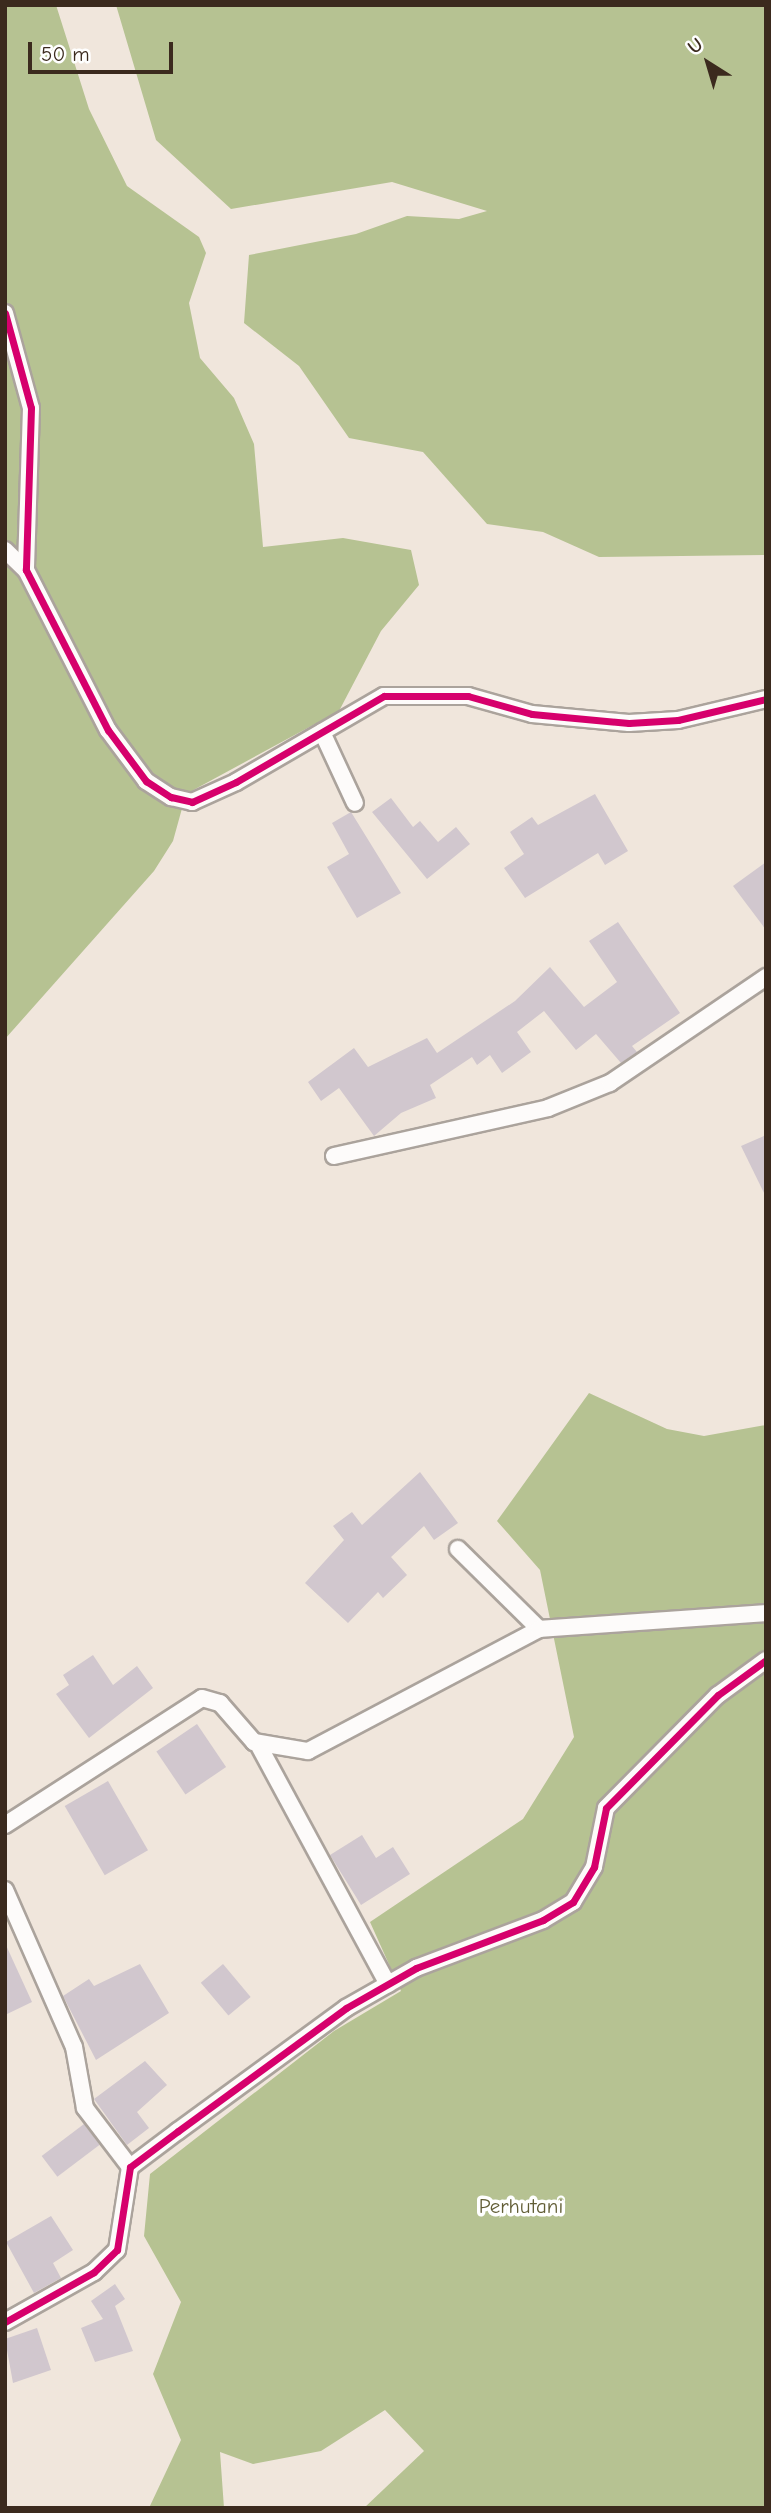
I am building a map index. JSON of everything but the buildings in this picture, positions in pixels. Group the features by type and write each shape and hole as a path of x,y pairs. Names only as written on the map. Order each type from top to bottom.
{"street":[{"path":"5,313 32,408 26,570"},
{"path":"5,550 26,570 108,730 146,781 172,797 192,802 384,696 420,692 468,696 533,714 629,723 678,720 766,699"},
{"path":"322,732 355,803"},
{"path":"334,1156 548,1108 610,1083 766,977"},
{"path":"458,1549 539,1629"},
{"path":"258,1744 308,1752 539,1629 766,1613"},
{"path":"5,2322 94,2272 117,2250 130,2167 388,1984 573,1902 594,1867 606,1808 718,1695 766,1660"},
{"path":"5,1825 202,1698 220,1703 258,1744 388,1984"},
{"path":"5,1890 74,2046 85,2108 130,2167"}],"green space":[{"path":"5,5 56,5 89,109 127,186 199,237 206,253 189,303 200,358 234,398 254,444 263,547 343,538 411,550 419,585 381,631 339,711 186,794 173,841 154,871 5,1039"},
{"path":"116,5 766,5 766,555 599,557 543,532 487,524 423,452 349,438 299,366 244,323 249,255 356,234 407,216 459,219 487,211 392,182 231,209 156,140"},
{"name":"Perhutani","path":"589,1393 667,1429 704,1436 766,1425 766,2508 364,2508 424,2451 385,2410 321,2451 253,2464 220,2452 224,2508 149,2508 181,2440 153,2374 181,2302 144,2236 150,2174 334,2031 401,1991 370,1922 523,1819 574,1737 540,1570 497,1521"}],"cycle path":[{"path":"5,313 31,408 26,570 108,730 146,781 171,797 192,802 236,782 384,696 468,696 532,714 629,723 678,720 766,699"},
{"path":"5,2322 94,2272 117,2250 130,2167 178,2131 346,2008 416,1968 543,1920 573,1902 594,1867 606,1808 718,1695 766,1660"}]}
